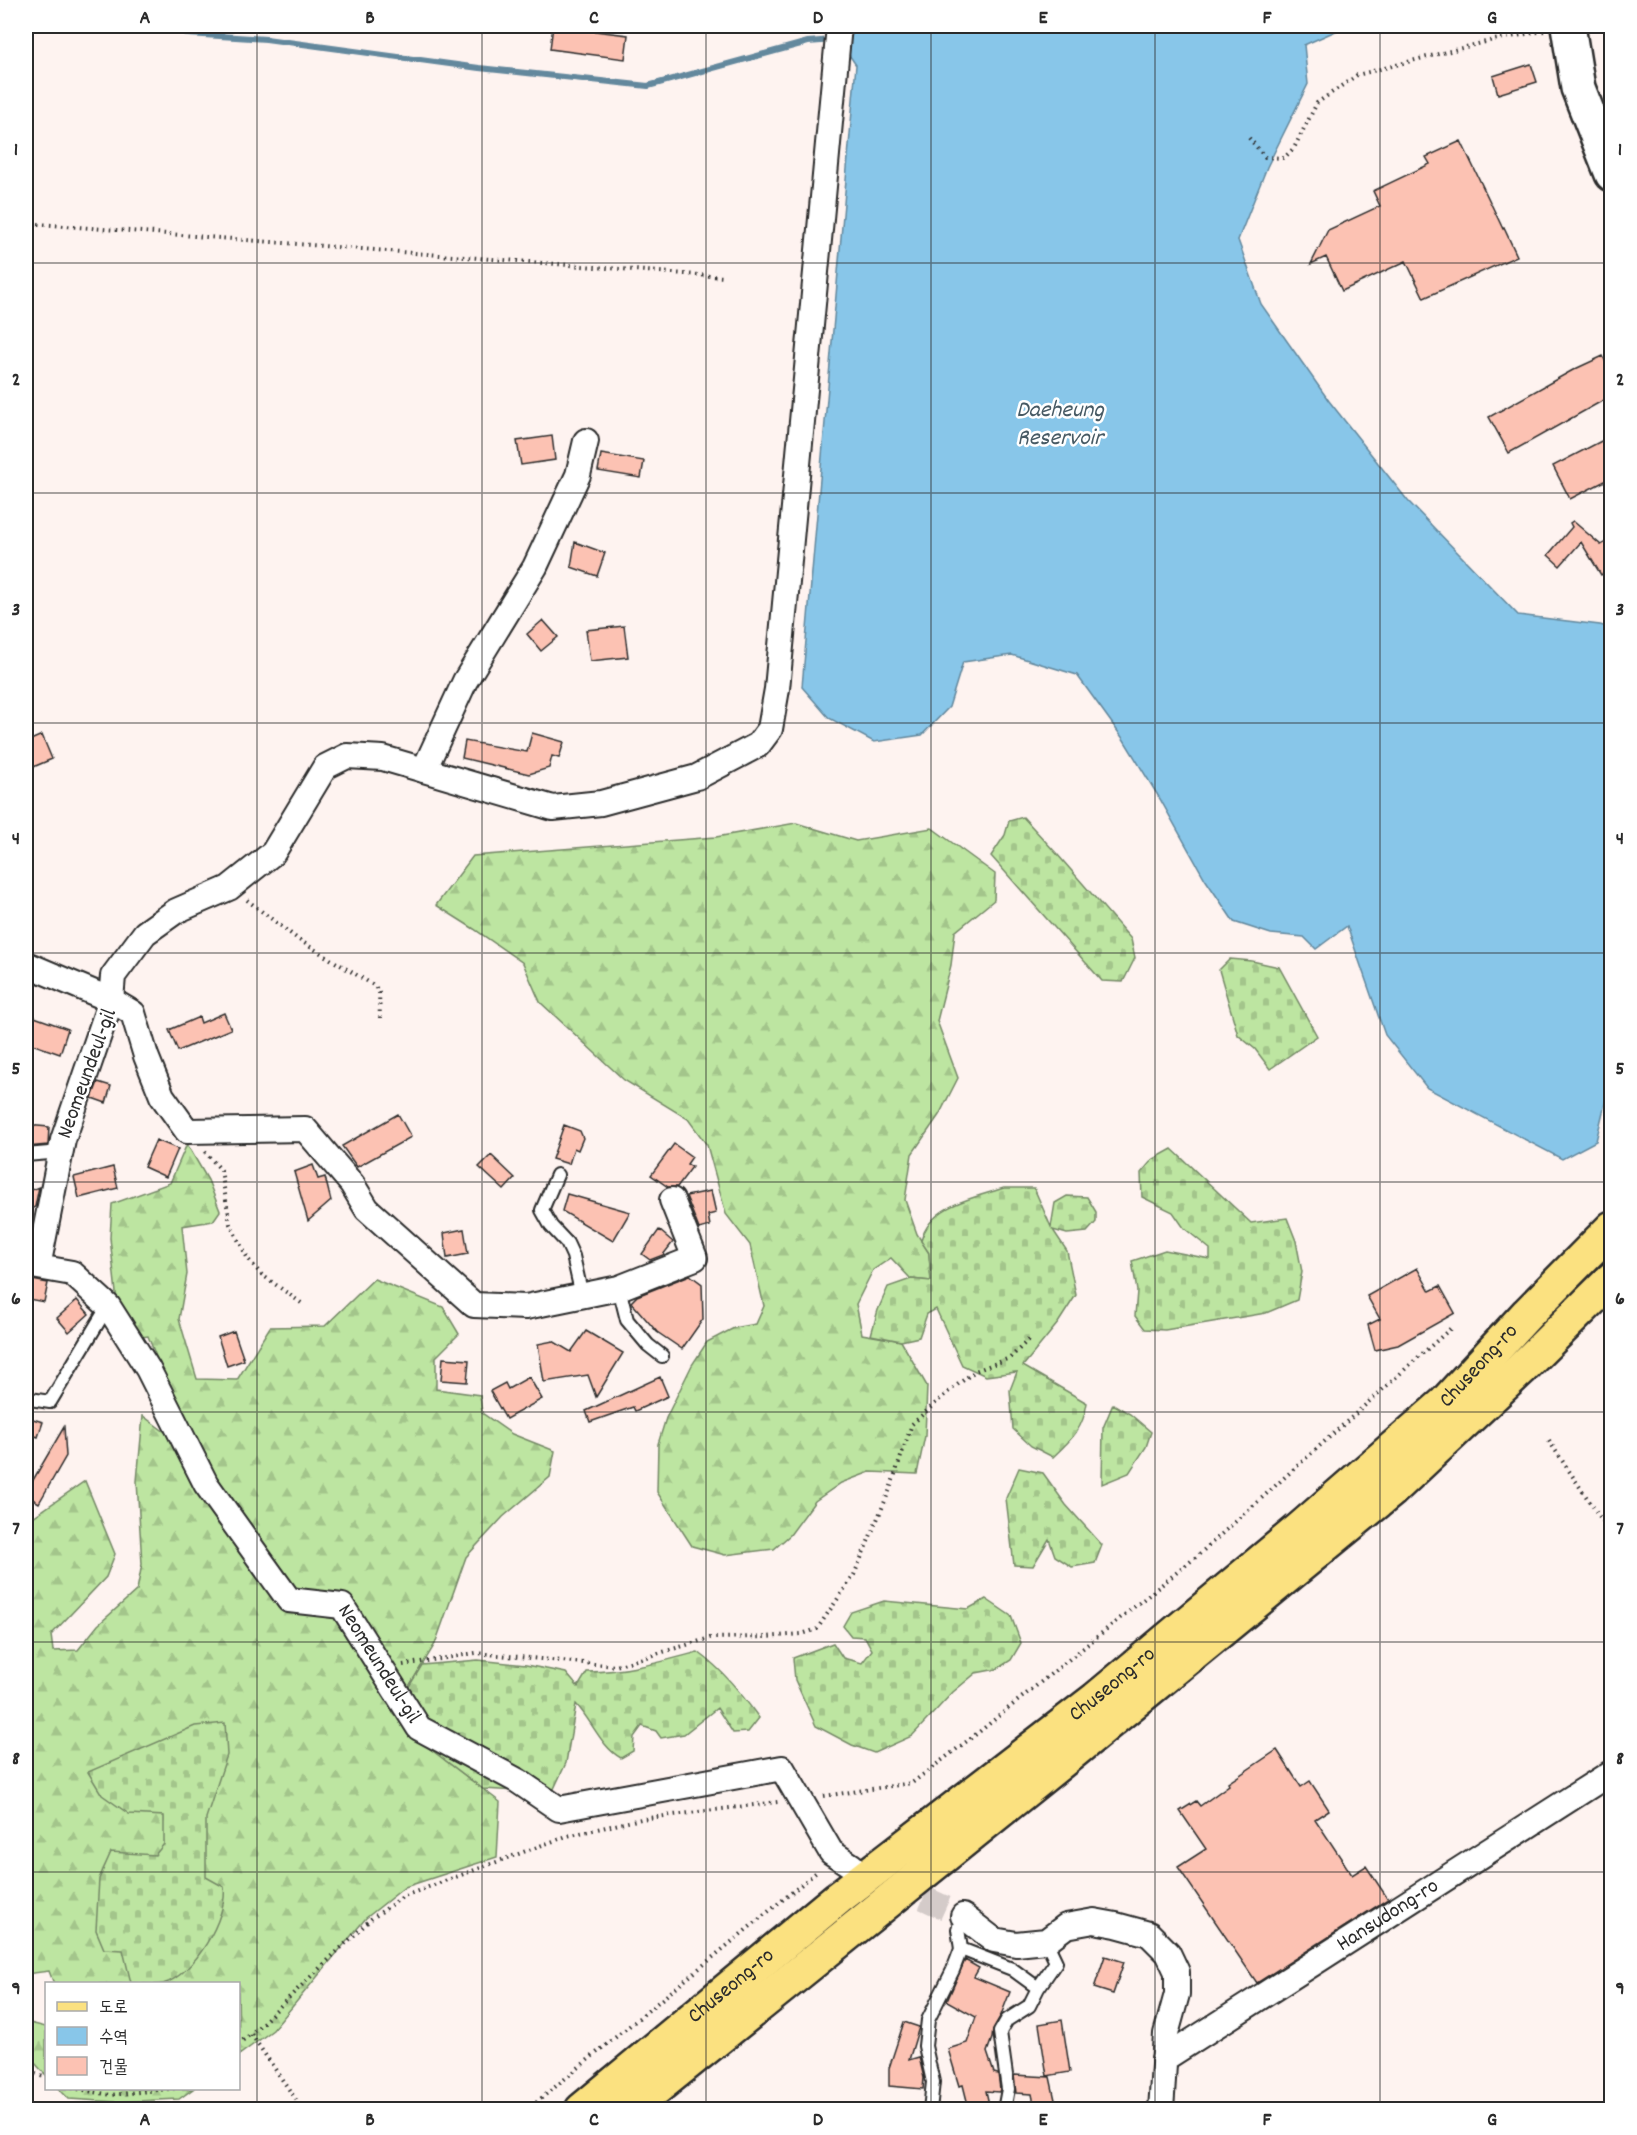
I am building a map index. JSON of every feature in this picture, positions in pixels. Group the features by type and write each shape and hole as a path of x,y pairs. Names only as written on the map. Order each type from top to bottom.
{"main road":[{"name":"Chuseong-ro","path":"582,2109 837,1898 1096,1699 1309,1521 1445,1403 1611,1228"},
{"name":"Chuseong-ro","path":"629,2109 1062,1761 1392,1490 1521,1369 1611,1279"}],"street":[{"path":"26,964 111,1000 113,976 145,933 176,911 231,886 273,853 325,767 348,756 383,758 553,808 601,803 698,777 758,745 770,729 777,689 839,26"},
{"path":"1568,26 1578,88 1611,174"},
{"path":"424,770 465,681 536,567 578,475 586,441"},
{"name":"Neomeundeul-gil","path":"187,1131 162,1096 132,1013 111,1000 61,1152 32,1266 72,1273 108,1306 148,1369 206,1484 289,1600 342,1606 419,1728 518,1781 559,1809 782,1768 831,1852 852,1866"},
{"path":"187,1131 304,1129 352,1184 367,1209 474,1305 526,1307 582,1296 619,1288 695,1258 672,1200"},
{"name":"Hansudong-ro","path":"1164,2060 1611,1772"},
{"path":"963,1916 994,1940 1016,1944 1046,1941 1066,1926 1094,1921 1149,1934 1167,1953 1177,1972 1177,1994 1166,2034 1161,2109"}],"lane":[{"path":"26,1155 61,1152"},
{"path":"556,1175 542,1210 551,1226 570,1249 582,1296"},
{"path":"619,1288 627,1320 648,1346 662,1356"},
{"path":"26,1401 30,1399 50,1402 108,1306"},
{"path":"930,2109 933,2082 924,2046 928,2020 961,1949 958,1929 963,1916"},
{"path":"1004,2109 1008,2089 1000,2032 1007,2020 1029,2006 1056,1962 1046,1941"},
{"path":"961,1949 1012,1969 1038,1988"}],"path":[{"path":"1249,138 1265,157 1284,158 1294,148 1317,103 1357,75 1493,40 1568,26"},
{"path":"26,223 724,277"},
{"path":"231,886 299,940 375,986 379,993 380,1018"},
{"path":"187,1131 221,1170 230,1224 248,1259 261,1274 304,1305"},
{"path":"240,2042 371,1919 404,1896 567,1836 641,1819 801,1800 912,1783 1196,1557 1451,1328"},
{"path":"382,1668 476,1653 616,1666 710,1638 794,1635 817,1629 854,1575 890,1489 912,1425 975,1371 1010,1358 1029,1339"},
{"path":"1549,1441 1611,1535"},
{"path":"527,2109 820,1869 831,1852"},
{"path":"250,2034 303,2109"},
{"path":"26,2059 33,2073 45,2078"},
{"path":"83,2090 111,2095 158,2090"}],"green space":[{"path":"1023,817 1131,939 1135,958 1123,982 1102,981 991,856 1005,835 1009,821"},
{"path":"796,823 856,841 932,828 995,874 994,900 955,932 951,965 937,1021 958,1078 939,1115 912,1154 905,1200 917,1234 929,1253 931,1281 911,1279 891,1258 873,1270 856,1304 862,1334 901,1341 927,1386 925,1436 917,1474 870,1472 841,1483 815,1501 790,1535 774,1549 725,1555 692,1546 657,1492 658,1444 666,1418 692,1365 707,1342 734,1328 756,1324 764,1306 750,1245 726,1214 707,1145 688,1119 624,1080 540,1002 523,963 436,905 473,856 716,837"},
{"path":"1230,959 1279,967 1317,1036 1270,1069 1255,1049 1238,1035 1219,970"},
{"path":"187,1144 208,1180 220,1211 213,1221 182,1226 187,1274 179,1319 197,1379 237,1380 270,1327 325,1326 374,1279 443,1307 459,1334 436,1357 436,1389 480,1395 482,1413 512,1434 555,1451 550,1477 503,1517 466,1557 435,1644 393,1713 446,1761 500,1802 497,1857 405,1887 366,1918 273,2030 240,2054 240,1982 53,1982 49,1971 26,1974 26,1522 85,1481 115,1554 106,1577 51,1635 53,1651 78,1650 98,1625 137,1590 142,1564 137,1481 143,1416 173,1438 169,1390 148,1336 134,1338 118,1311 110,1238 112,1204 170,1183"},
{"path":"1172,1149 1251,1223 1287,1218 1296,1241 1302,1272 1297,1300 1266,1313 1165,1330 1145,1329 1135,1316 1137,1291 1132,1261 1165,1250 1210,1259 1210,1249 1184,1228 1173,1212 1142,1197 1141,1173 1152,1160"},
{"path":"1004,1188 1034,1188 1051,1227 1055,1203 1067,1196 1087,1197 1096,1212 1096,1222 1087,1232 1067,1234 1053,1230 1067,1251 1076,1295 1058,1323 1023,1366 1087,1403 1083,1420 1076,1433 1053,1457 1031,1446 1013,1429 1010,1390 1017,1372 986,1376 962,1365 936,1309 927,1314 919,1337 901,1341 871,1335 888,1287 911,1279 931,1281 929,1253 921,1241 933,1219 954,1205"},
{"path":"1113,1404 1130,1414 1151,1432 1146,1447 1129,1473 1102,1484 1103,1428"},
{"path":"1019,1468 1043,1473 1066,1505 1102,1545 1095,1563 1072,1567 1055,1556 1049,1539 1033,1566 1014,1565 1006,1498"},
{"path":"986,1599 1011,1616 1021,1643 1011,1660 997,1669 976,1673 953,1692 912,1736 874,1753 852,1745 816,1726 795,1680 793,1658 833,1643 843,1658 862,1663 872,1650 865,1637 851,1636 843,1626 851,1612 884,1601 968,1609"},
{"path":"698,1652 731,1682 759,1718 748,1732 733,1733 717,1708 684,1734 661,1738 656,1731 642,1726 634,1737 633,1751 621,1758 602,1741 576,1704 566,1763 552,1793 483,1789 417,1739 393,1713 422,1665 478,1660 526,1665 566,1673 578,1687 587,1672 630,1668"},
{"path":"225,1723 227,1755 206,1818 206,1877 224,1887 221,1914 215,1929 197,1957 175,1978 167,1982 131,1982 123,1950 104,1949 96,1930 99,1879 111,1852 155,1855 164,1844 164,1816 129,1814 102,1795 88,1772 195,1726"},
{"path":"26,2022 45,2027 45,2074 27,2052"},
{"path":"60,2090 192,2090 179,2099 116,2102 69,2099"}],"water":[{"name":"Daeheung Reservoir","path":"848,26 1347,26 1304,45 1308,84 1267,167 1238,240 1261,304 1329,401 1408,501 1518,615 1611,628 1612,1094 1607,1095 1596,1141 1562,1159 1427,1088 1385,1035 1347,926 1316,949 1304,937 1271,934 1234,922 1205,879 1124,740 1077,675 1012,655 963,662 949,707 922,735 874,742 829,718 802,687 856,65 845,49"}],"building":[{"path":"553,26 628,35 625,59 550,49"},
{"path":"1531,64 1537,82 1498,94 1493,76"},
{"path":"1461,141 1517,256 1424,298 1406,261 1342,291 1326,257 1311,264 1328,230 1380,206 1373,191 1430,164 1426,157"},
{"path":"1603,356 1611,374 1611,396 1509,453 1489,417 1573,370"},
{"path":"552,436 555,460 521,465 517,441"},
{"path":"1611,436 1611,478 1570,499 1553,466"},
{"path":"601,454 644,461 641,478 598,471"},
{"path":"1573,521 1601,545 1611,539 1611,569 1601,575 1581,542 1560,566 1548,555 1572,527 1570,523"},
{"path":"575,542 605,553 597,576 571,567"},
{"path":"543,620 558,637 541,651 527,634"},
{"path":"624,626 628,657 590,661 586,630"},
{"path":"532,733 564,742 559,758 552,756 549,768 529,774 462,758 465,741 527,752"},
{"path":"42,735 52,759 26,770 26,742"},
{"path":"224,1013 231,1029 178,1051 169,1030 199,1017 201,1023"},
{"path":"26,1014 68,1029 60,1054 26,1042"},
{"path":"98,1082 111,1086 106,1103 92,1098"},
{"path":"398,1114 411,1137 357,1167 342,1146"},
{"path":"26,1125 49,1127 48,1145 26,1147"},
{"path":"564,1125 580,1131 583,1138 578,1150 574,1148 569,1164 552,1159"},
{"path":"156,1140 178,1149 166,1177 144,1167"},
{"path":"674,1144 692,1157 687,1164 692,1167 677,1187 668,1187 651,1175"},
{"path":"491,1155 515,1178 504,1190 479,1167"},
{"path":"313,1165 318,1179 325,1177 331,1201 308,1221 294,1172"},
{"path":"113,1167 118,1188 79,1198 74,1177"},
{"path":"39,1187 35,1207 26,1211 26,1192"},
{"path":"711,1191 716,1213 708,1215 710,1226 699,1229 686,1196"},
{"path":"567,1194 630,1212 613,1241 562,1211"},
{"path":"464,1229 468,1254 447,1258 444,1233"},
{"path":"659,1230 673,1242 663,1255 650,1260 642,1254"},
{"path":"1417,1268 1430,1291 1440,1286 1455,1313 1398,1345 1375,1350 1368,1325 1380,1319 1367,1296"},
{"path":"690,1275 702,1284 703,1319 682,1349 657,1332 631,1302 637,1296"},
{"path":"32,1280 48,1283 44,1302 28,1299"},
{"path":"77,1300 89,1314 69,1332 57,1318"},
{"path":"234,1331 244,1360 227,1366 218,1337"},
{"path":"586,1331 623,1353 596,1397 588,1375 544,1382 538,1344 553,1341 571,1352"},
{"path":"443,1358 469,1360 467,1382 441,1380"},
{"path":"529,1377 542,1399 506,1419 490,1391 505,1383 508,1389"},
{"path":"660,1377 668,1396 635,1411 633,1407 590,1422 586,1411"},
{"path":"26,1417 43,1422 38,1437 26,1433"},
{"path":"64,1427 66,1456 39,1503 26,1495 26,1492"},
{"path":"1277,1750 1301,1787 1310,1781 1329,1810 1315,1819 1352,1875 1366,1866 1388,1899 1257,1983 1178,1867 1206,1849 1180,1811 1196,1801 1200,1806 1229,1785 1228,1783"},
{"path":"1105,1956 1124,1962 1113,1994 1094,1988"},
{"path":"965,1960 979,1968 974,1977 1010,1992 993,2029 987,2052 994,2073 998,2074 1000,2089 999,2092 986,2091 990,2109 969,2109 963,2085 959,2086 948,2049 967,2043 976,2017 947,2001"},
{"path":"1062,2020 1070,2072 1047,2076 1039,2024"},
{"path":"904,2022 919,2027 909,2060 919,2057 924,2078 923,2089 889,2086 889,2068"},
{"path":"1014,2075 1050,2077 1057,2109 1035,2109 1032,2094 1016,2093"}],"waterway":[{"path":"177,26 188,34 266,39 479,68 648,86 808,42 834,40"}],"tunnel":[{"path":"891,1883 963,1916"}]}
